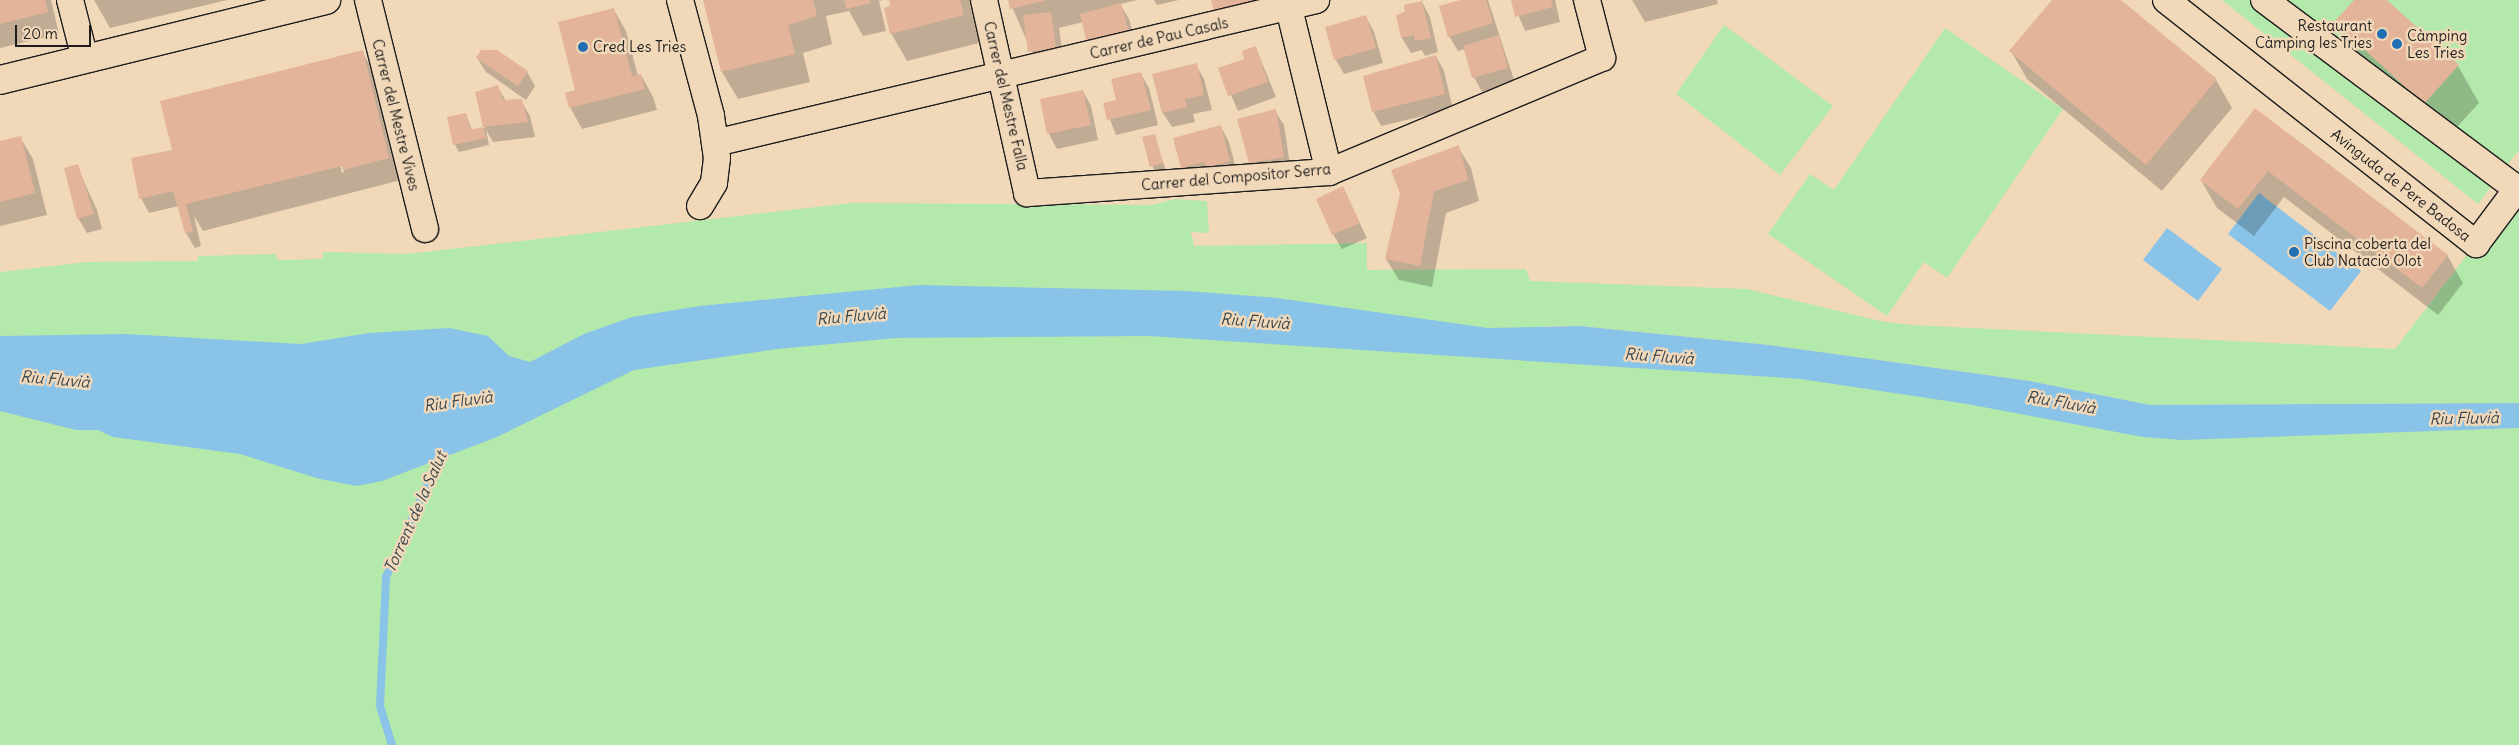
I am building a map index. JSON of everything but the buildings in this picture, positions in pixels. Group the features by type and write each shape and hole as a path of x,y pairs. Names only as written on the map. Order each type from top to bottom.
{"street":[{"path":"70,0 85,59"},
{"path":"0,80 326,0"},
{"name":"Carrer del Mestre Vives","path":"368,0 426,229"},
{"path":"680,0 718,158 714,183 700,206"},
{"name":"Carrer del Mestre Falla","path":"984,0 1027,193"},
{"name":"Carrer de Pau Casals","path":"715,143 1001,76 1288,4 1316,0"},
{"name":"Carrer del Compositor Serra","path":"1027,193 1329,172 1602,58 1587,0"},
{"name":"Avinguda de Pere Badosa","path":"2166,0 2476,244 2517,189 2505,182 2264,0"},
{"path":"1288,4 1329,172"}],"green space":[{"path":"2222,0 2519,0 2519,150 2478,204"},
{"path":"1724,25 1833,106 1780,175 1676,94"},
{"path":"1945,28 2063,109 1947,278 1924,262 1887,316 1768,234 1810,174 1834,190"},
{"path":"2519,187 2519,403 2150,405 2030,381 1769,345 1579,326 1543,326 2214,438 2519,428 2519,745 0,745 0,272 87,262 198,261 198,256 276,254 277,260 323,259 323,252 407,254 851,203 1152,205 1175,199 1207,201 1209,233 1191,232 1194,246 1367,243 1367,270 1526,269 1530,281 1747,289 1880,321 1911,325 2395,349"}],"water":[{"name":"Piscina coberta del Club Natació Olot","path":"2259,193 2361,271 2330,311 2228,234"},
{"path":"2167,228 2222,269 2198,301 2143,260"},
{"name":"Riu Fluvià","path":"919,285 1187,291 1277,298 1488,328 1579,326 1769,345 2030,381 2150,405 2519,403 2519,428 2182,440 2143,437 1967,404 1801,379 1149,336 896,338 777,349 634,370 497,437 382,481 357,486 320,479 240,454 113,437 98,430 76,430 0,411 0,336 126,334 301,344 369,333 449,328 488,336 509,356 530,362 584,334 632,317 700,306"}],"waterway":[{"name":"Torrent de la Salut","path":"392,745 380,706 386,577 442,451"}],"place":[{"name":"Restaurant Càmping les Tries","path":"2382,34"},
{"name":"Càmping Les Tries","path":"2397,44"},
{"name":"Cred Les Tries","path":"583,47"},
{"name":"Piscina coberta del Club Natació Olot","path":"2294,252"}]}
